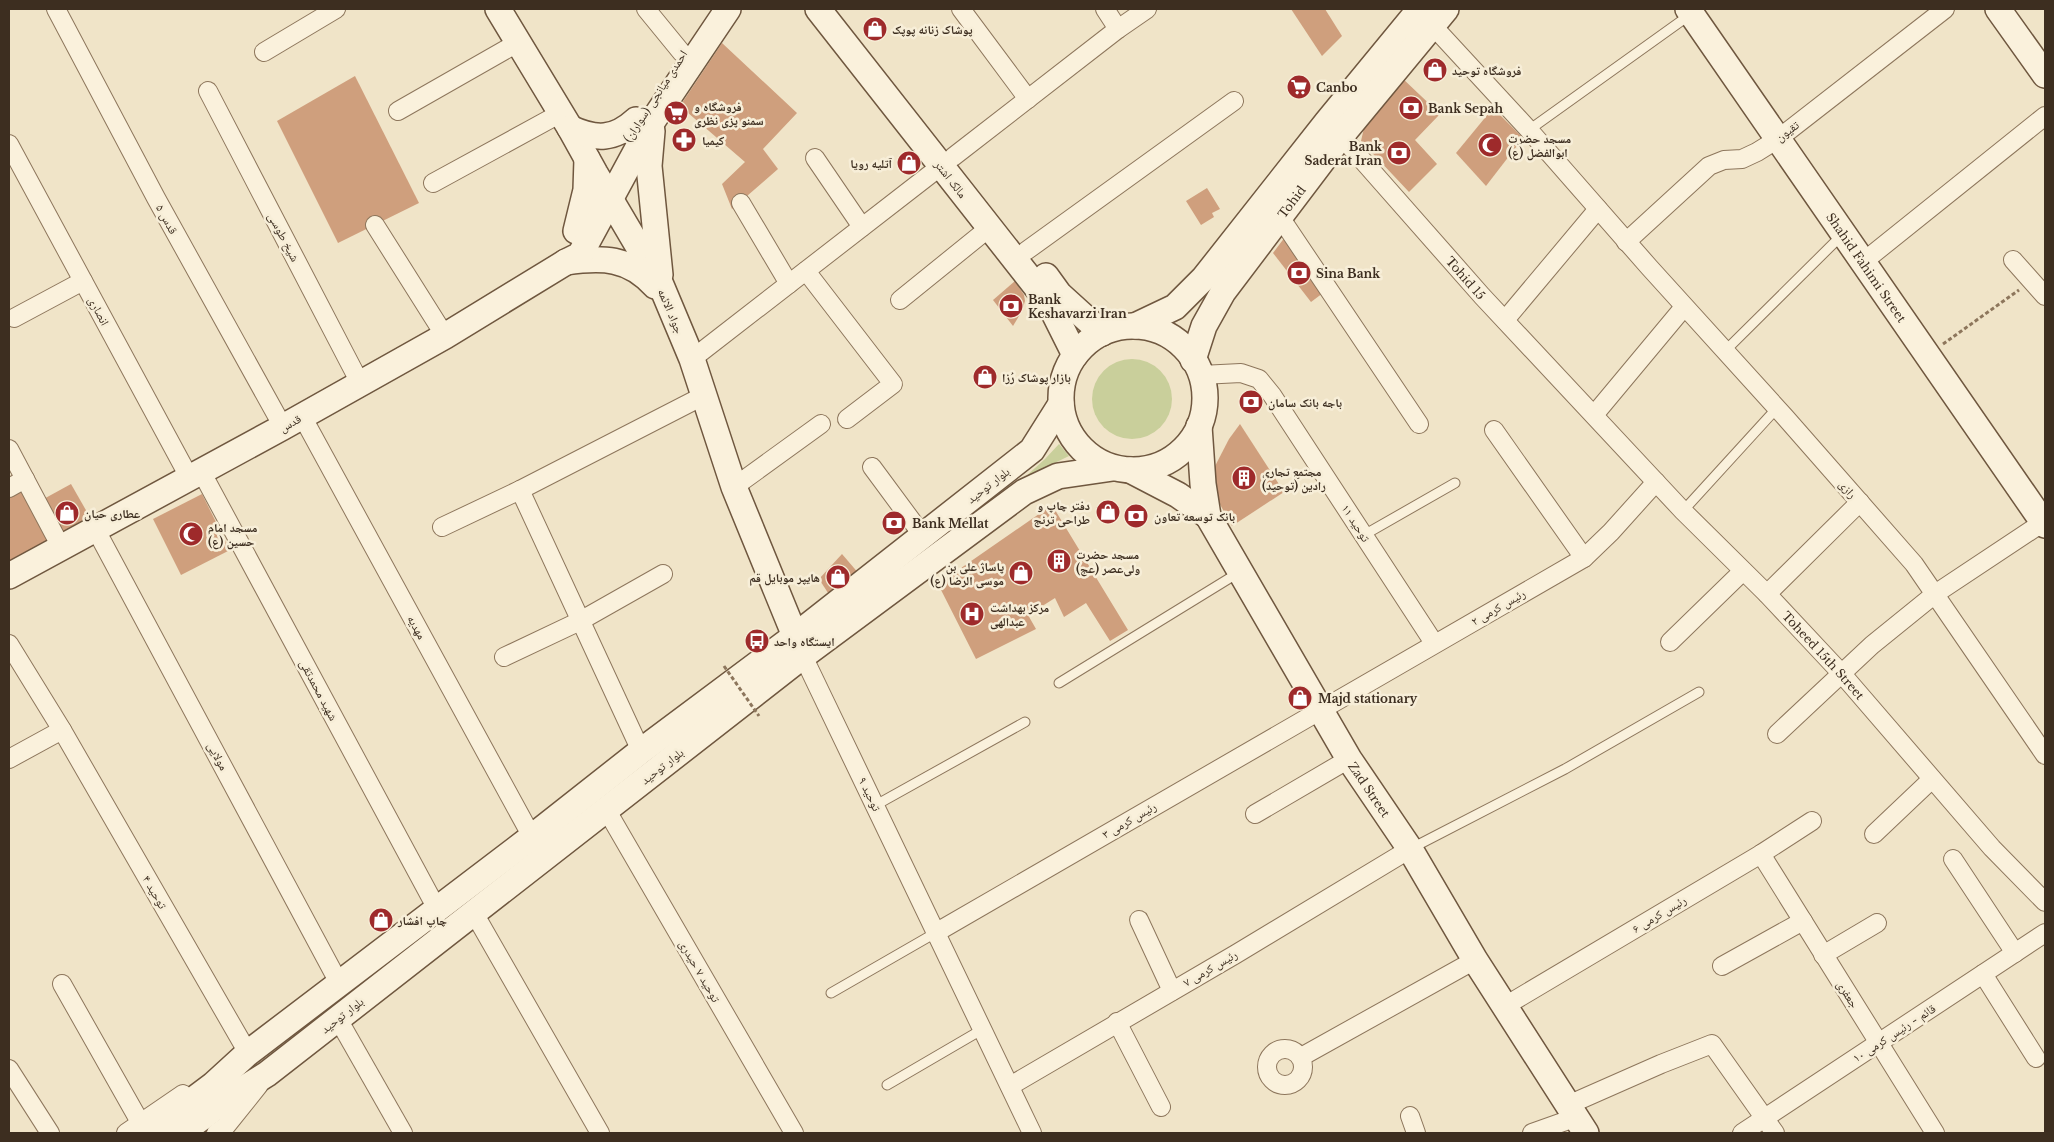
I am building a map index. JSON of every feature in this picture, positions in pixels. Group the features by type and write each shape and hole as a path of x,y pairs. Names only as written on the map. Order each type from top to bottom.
{"main road":[{"name":"جواد الائمه","path":"498,9 566,120 665,294 692,359 734,487 799,646"},
{"name":"مالک اشتر","path":"818,9 1026,251 1059,294 1102,333"},
{"name":"مالک اشتر","path":"837,9 947,161 989,228 1049,303 1075,355"},
{"path":"1998,9 2045,75"},
{"name":"احمدی میانجی (سواران)","path":"606,193 682,53 723,10"},
{"name":"احمدی میانجی (سواران)","path":"644,121 723,10"},
{"name":"Shahid Fahimi Street","path":"1692,10 1778,139 2045,523"},
{"name":"Tohid","path":"1197,368 1204,326 1223,292 1433,14"},
{"name":"Tohid","path":"1136,326 1175,307 1204,278 1327,122 1433,14"},
{"path":"566,120 585,135 598,137 614,135 644,121 665,294"},
{"path":"576,231 586,190 587,159"},
{"name":"قدس","path":"9,576 96,530 445,336 580,255 606,193"},
{"path":"606,193 576,231 567,247 566,262 591,258 628,264 641,272 665,294"},
{"path":"1136,326 1153,329 1168,336 1182,346 1197,368 1204,392 1203,410 1199,426 1190,442 1178,454 1163,464 1147,469 1121,469 1097,461 1083,450 1068,429 1061,404 1064,379 1075,355 1087,343 1102,333 1118,328 1136,326"},
{"name":"بلوار توحید","path":"220,1092 267,1074 606,809 799,646 923,536 1032,450 1061,404"},
{"path":"1199,426 1203,484 1208,516"},
{"name":"بلوار توحید","path":"220,1092 248,1053 532,837 641,751 799,646 1024,492 1058,476 1121,469"},
{"name":"Zad Street","path":"1121,469 1178,495 1208,516 1349,759 1410,849 1475,960 1577,1119"},
{"path":"145,1128 220,1092"},
{"path":"181,1133 220,1092"}],"street":[{"name":"قدس ۵","path":"56,9 156,198 292,422"},
{"path":"264,52 336,9"},
{"path":"646,9 682,53"},
{"path":"961,9 1028,99"},
{"path":"1105,9 1118,29"},
{"path":"692,359 1118,29 1147,9"},
{"name":"تقیون","path":"1626,242 1709,166 1724,160 1742,159 1778,139 1945,9"},
{"name":"رازی","path":"1433,14 1529,130 1626,242 1777,408 1914,564 2045,755"},
{"path":"398,111 519,42"},
{"name":"شیخ طوسی","path":"208,91 360,383"},
{"path":"1026,251 1234,101"},
{"path":"1863,262 2045,116"},
{"path":"433,183 566,120"},
{"name":"Tohid 15","path":"1341,136 1505,320 1594,415"},
{"name":"انصاری","path":"9,144 83,281 195,474"},
{"path":"815,158 862,227"},
{"path":"741,203 789,284"},
{"path":"1505,320 1598,209"},
{"path":"1280,216 1419,424"},
{"path":"375,225 445,336"},
{"path":"900,300 989,228"},
{"path":"2013,260 2045,296"},
{"path":"806,270 893,384 847,419"},
{"path":"14,318 83,281"},
{"path":"1594,415 1684,307"},
{"name":"توحید ۱۱","path":"1197,368 1241,373 1259,379 1272,395 1434,643"},
{"path":"442,527 520,490 703,396"},
{"name":"Toheed 15th Street","path":"1594,415 1683,511 1767,594 1842,674 1992,848 2045,902"},
{"name":"مهدیه","path":"292,422 532,837"},
{"path":"734,487 822,424"},
{"path":"1494,430 1584,558"},
{"path":"9,449 61,547"},
{"path":"872,467 923,536"},
{"name":"شهید محمدتقی","path":"195,474 437,909"},
{"path":"9,488 25,479"},
{"name":"رئیس کرمی ۲","path":"1320,708 1584,558 1611,532 1656,482"},
{"path":"520,490 641,751"},
{"path":"1767,594 1860,502"},
{"path":"1777,734 1872,644 1935,594 2045,523"},
{"name":"مولایی","path":"96,530 340,983"},
{"path":"1670,642 1743,571"},
{"path":"504,657 580,621 663,574"},
{"name":"توحید ۴","path":"9,644 62,730 248,1053"},
{"name":"توحید ۹","path":"799,646 1032,1133"},
{"name":"رئیس کرمی ۳","path":"937,932 1320,708"},
{"path":"9,760 62,730"},
{"path":"1255,814 1349,759"},
{"path":"1874,834 1932,779"},
{"name":"توحید ۷ حیدری","path":"606,809 794,1133"},
{"name":"رئیس کرمی ۶","path":"1505,1006 1761,854 1812,821"},
{"name":"رئیس کرمی ۷","path":"1010,1086 1410,849"},
{"name":"جعفری","path":"1761,854 1935,1133"},
{"path":"1953,859 2016,953"},
{"path":"474,912 600,1133"},
{"path":"1139,920 1172,991"},
{"path":"1722,966 1803,921"},
{"path":"1823,954 1877,923"},
{"name":"قائم - رئیس کرمی ۱۰","path":"1742,1133 2045,933"},
{"path":"1301,1057 1475,960"},
{"path":"1984,974 2036,1058"},
{"path":"62,984 145,1128"},
{"path":"338,1019 404,1133"},
{"path":"1117,1022 1161,1106"},
{"path":"1532,1133 1577,1119 1662,1064 1712,1044 1775,1133"},
{"path":"126,1133 145,1128 248,1053"},
{"path":"9,1069 50,1133"},
{"path":"225,1130 267,1074"},
{"path":"1410,1116 1416,1133"}],"lane":[{"path":"1529,130 1692,10"},
{"path":"1725,351 1844,234"},
{"path":"1683,511 1777,408"},
{"path":"1364,535 1455,483"},
{"path":"1059,683 1241,571"},
{"path":"1410,849 1565,769 1699,692"},
{"path":"876,805 1024,722"},
{"path":"831,993 937,932"},
{"path":"887,1086 983,1029"}],"path":[{"path":"1927,355 2032,281"},
{"path":"724,666 759,716"}],"green space":[{"path":"1132,359 1147,362 1160,371 1169,384 1172,399 1169,414 1160,427 1147,436 1132,439 1117,436 1104,427 1095,414 1092,399 1095,384 1104,371 1117,362"},
{"path":"1059,444 1069,456 1024,478 1045,459"}],"building":[{"path":"1291,9 1325,9 1342,36 1322,56"},
{"path":"722,43 797,113 763,149 778,169 732,209 722,184 745,162 680,106"},
{"path":"355,76 419,203 338,243 277,121"},
{"name":"Bank Saderat Iran","path":"1401,77 1440,114 1415,140 1437,164 1409,192 1361,141 1364,128"},
{"name":"مسجد حضرت ابوالفضل (ع)","path":"1493,108 1523,138 1486,186 1456,153"},
{"path":"1207,188 1220,209 1212,213 1214,217 1201,225 1186,201"},
{"name":"Sina Bank","path":"1285,237 1323,293 1311,302 1273,253"},
{"name":"Bank Keshavarzi Iran","path":"1015,281 1024,295 1025,301 1022,311 1013,326 993,300"},
{"name":"مجتمع تجاری رادین (توحید)","path":"1240,424 1284,492 1232,526 1217,499 1213,470 1229,439"},
{"path":"24,482 57,546 9,571 9,490"},
{"name":"عطاری حیان","path":"71,484 95,526 62,544 40,501"},
{"name":"مسجد امام حسین (ع)","path":"202,494 230,550 181,575 153,519"},
{"path":"1052,505 1128,630 1110,641 1086,603 1064,617 1055,598 1028,615 1036,629 976,659 938,584"},
{"name":"هایپر موبایل قم","path":"842,554 860,575 830,596 819,579"}],"place":[{"name":"پوشاک زنانه پوپک","path":"875,29"},
{"name":"فروشگاه توحید","path":"1435,70"},
{"name":"Canbo","path":"1299,87"},
{"name":"Bank Sepah","path":"1411,108"},
{"name":"فروشگاه و سمنو پزی نظری","path":"676,113"},
{"name":"کیمیا","path":"684,140"},
{"name":"مسجد حضرت ابوالفضل (ع)","path":"1490,145"},
{"name":"Bank Saderat Iran","path":"1399,153"},
{"name":"آتلیه رویا","path":"909,163"},
{"name":"Sina Bank","path":"1299,273"},
{"name":"Bank Keshavarzi Iran","path":"1011,306"},
{"name":"بازار پوشاک رُزا","path":"985,377"},
{"name":"باجه بانک سامان","path":"1251,402"},
{"name":"مجتمع تجاری رادین (توحید)","path":"1244,478"},
{"name":"دفتر چاپ و طراحی ترنج","path":"1108,512"},
{"name":"عطاری حیان","path":"67,513"},
{"name":"بانک توسعه تعاون","path":"1136,516"},
{"name":"Bank Mellat","path":"894,523"},
{"name":"مسجد امام حسین (ع)","path":"191,534"},
{"name":"مسجد حضرت ولی‌عصر (عج)","path":"1059,561"},
{"name":"پاساژ علی بن موسی الرضا (ع)","path":"1021,573"},
{"name":"هایپر موبایل قم","path":"838,577"},
{"name":"مرکز بهداشت عبدالهی","path":"972,614"},
{"name":"ایستگاه واحد","path":"757,641"},
{"name":"Majd stationary","path":"1300,698"},
{"name":"چاپ افشار","path":"381,920"}]}
